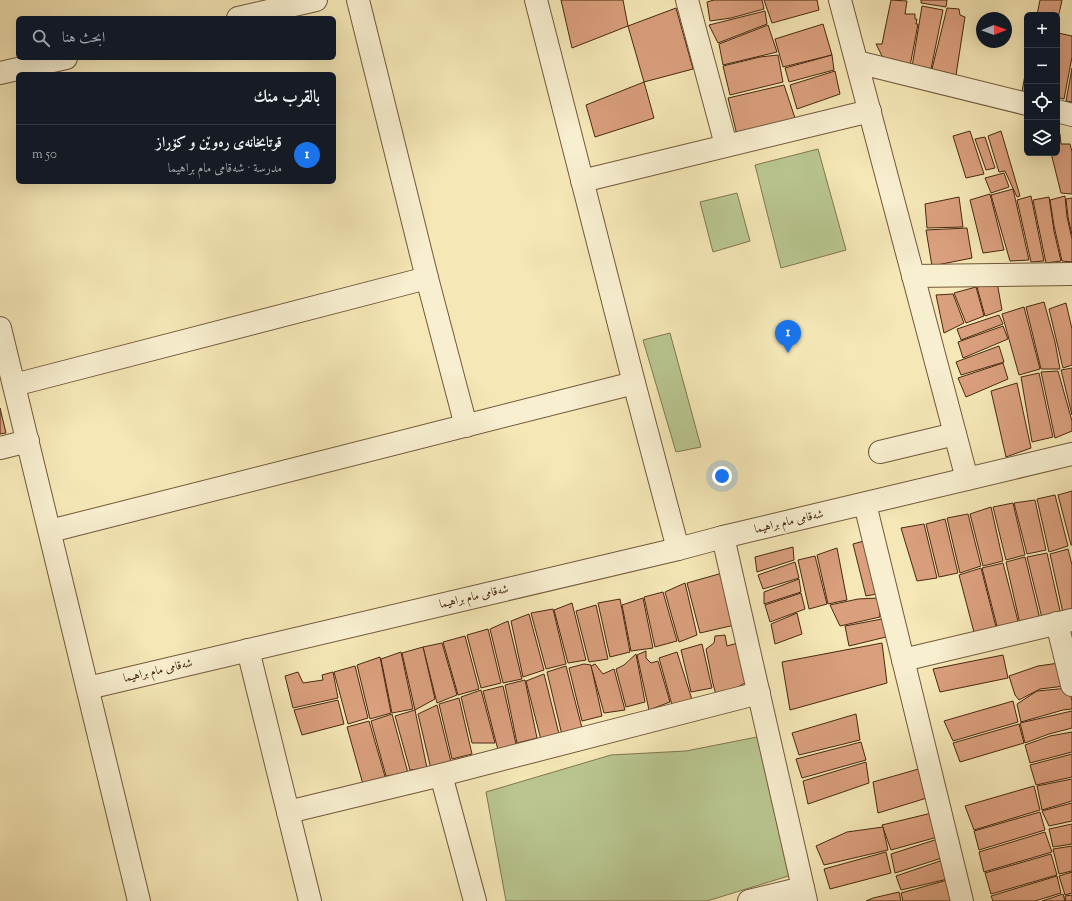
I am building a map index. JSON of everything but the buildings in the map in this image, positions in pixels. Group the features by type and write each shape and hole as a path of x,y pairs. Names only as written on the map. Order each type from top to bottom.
{"street":[{"path":"247,16 316,0"},
{"path":"358,0 466,426"},
{"path":"536,0 678,549"},
{"path":"687,0 726,146"},
{"path":"840,0 967,479"},
{"path":"0,73 57,60"},
{"path":"857,62 1024,103"},
{"path":"582,181 870,111"},
{"path":"1060,112 1072,115"},
{"path":"913,276 1072,274"},
{"path":"14,385 428,278"},
{"path":"0,328 139,901"},
{"path":"50,531 634,383"},
{"path":"880,452 955,434"},
{"path":"0,448 28,441"},
{"name":"شەقامی مام براهیما","path":"88,688 678,549 1072,454"},
{"path":"865,504 962,901"},
{"path":"723,537 804,894 749,901"},
{"path":"903,660 1065,622 1072,685"},
{"path":"248,650 310,901"},
{"path":"288,812 442,775 759,693"},
{"path":"442,775 475,901"}],"green space":[{"path":"818,149 846,250 781,268 755,165"},
{"path":"737,193 750,241 713,252 700,202"},
{"path":"670,333 701,447 676,452 643,340"},
{"path":"762,736 795,874 707,901 506,901 486,792 611,755 686,751"}],"place":[{"name":"قوتابخانەی رەوێن و کۆراز","path":"788,353"}]}
